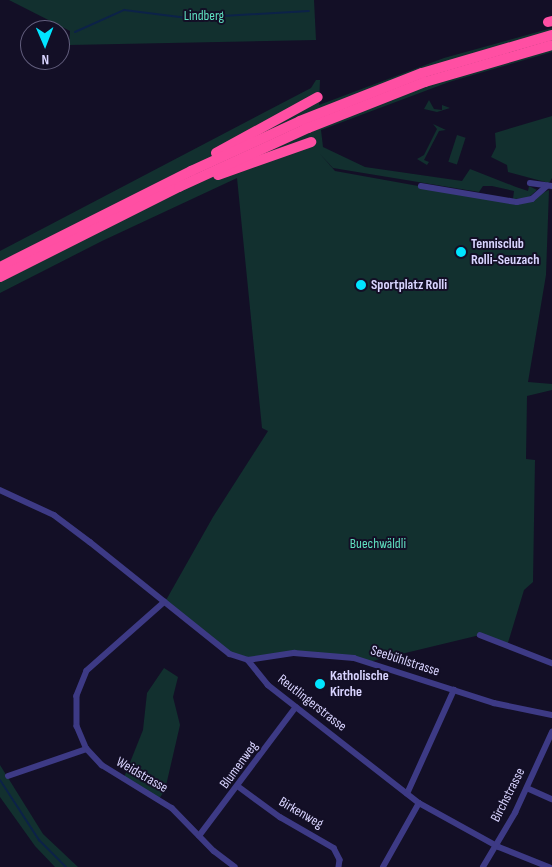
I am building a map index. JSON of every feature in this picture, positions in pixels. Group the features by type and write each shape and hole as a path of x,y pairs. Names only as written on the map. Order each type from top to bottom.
{"highway":[{"path":"0,267 191,170 291,124 397,82 470,58 552,35"},
{"path":"0,277 178,187 372,102 461,70 552,45"},
{"path":"191,170 238,139 318,97"},
{"path":"178,187 311,142"}],"street":[{"path":"530,184 549,186"},
{"path":"421,186 517,202 532,199 549,186"},
{"name":"Reutlingerstrasse","path":"0,490 54,515 230,654 248,660 268,685 419,803 496,845 549,867"},
{"name":"Weidstrasse","path":"165,602 96,662 81,682 75,716 87,749 115,776 172,808 199,836 235,867"},
{"path":"480,635 552,664"},
{"name":"Seebühlstrasse","path":"248,660 294,652 345,657 454,690 552,715"},
{"path":"408,794 454,690"},
{"name":"Blumenweg","path":"199,836 238,787 296,707"},
{"name":"Birchstrasse","path":"483,867 527,788 552,732"},
{"path":"8,776 87,749"},
{"name":"Birkenweg","path":"238,787 280,817 334,848 340,860 339,867"},
{"path":"527,788 552,799"},
{"path":"383,867 419,803"}],"green space":[{"name":"Lindberg","path":"9,0 314,0 316,40 70,45 70,20 48,20"},
{"name":"Buechwäldli","path":"552,28 552,52 449,82 321,130 323,147 365,167 462,181 470,169 528,191 529,186 537,190 528,198 513,199 514,191 492,186 483,186 479,192 333,168 320,154 335,171 519,204 549,190 546,275 528,382 552,384 552,390 527,396 526,459 535,460 533,582 524,590 507,646 480,635 368,662 294,653 238,658 165,602 213,517 268,431 262,428 237,178 102,241 0,293 0,251 311,88 316,80 320,80 319,105 444,58"},
{"path":"429,100 434,109 442,110 442,105 450,108 437,112 424,109"},
{"path":"552,116 552,178 549,183 508,172 507,165 491,157 496,147 495,133"},
{"path":"433,124 446,130 439,131 424,160 429,162 427,165 417,159 424,155 437,129"},
{"path":"457,135 466,138 457,164 448,162"},
{"path":"164,668 178,677 173,697 180,725 165,790 159,799 123,780 143,730 147,693"},
{"path":"0,765 43,834 78,867 55,867 35,846 0,797"}],"waterway":[{"path":"75,32 124,10 188,18 309,11"},
{"path":"0,780 39,840 66,867"}],"place":[{"name":"Tennisclub Rolli-Seuzach","path":"461,252"},
{"name":"Sportplatz Rolli","path":"361,285"},
{"name":"Katholische Kirche","path":"320,684"}]}
